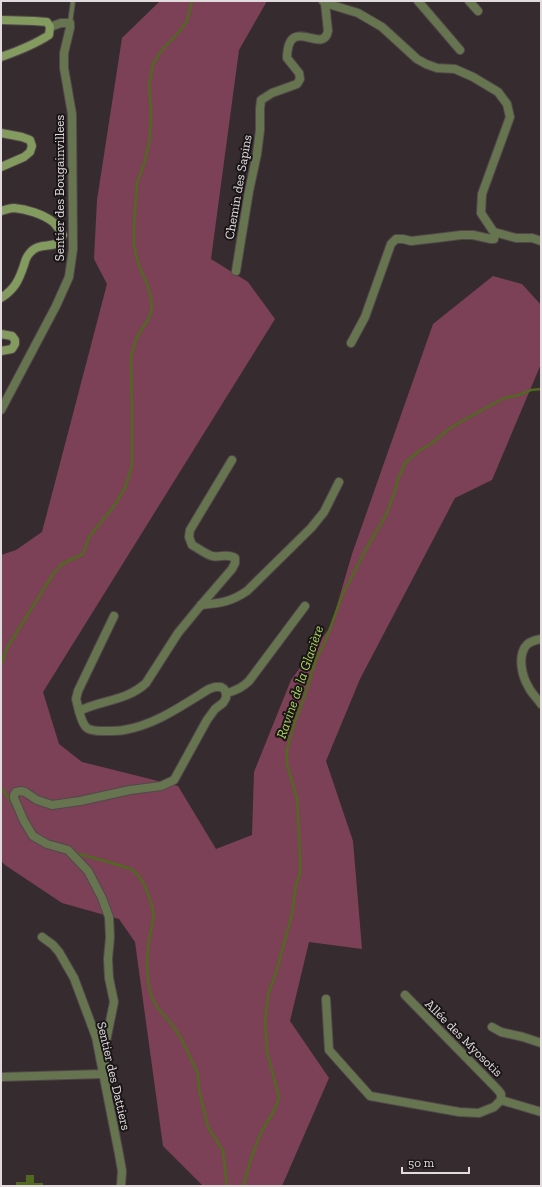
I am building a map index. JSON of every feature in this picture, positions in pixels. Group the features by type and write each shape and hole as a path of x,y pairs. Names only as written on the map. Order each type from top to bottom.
{"main road":[{"path":"1,20 34,20 47,22 50,27 49,35 41,40 31,46 1,57"},
{"path":"1,133 30,140 32,146 30,152 24,157 1,167"},
{"path":"1,211 12,208 25,210 40,215 53,222 63,236 56,244 37,246 28,254 19,280 14,288 1,298"},
{"path":"1,334 12,336 15,340 15,344 12,349 1,351"}],"street":[{"path":"418,1 460,50"},
{"path":"469,1 478,11"},
{"path":"324,2 358,13 382,28 417,59 426,64 437,68 455,69 473,77 498,92 507,104 510,117 482,194 481,213 494,232 494,239 461,234 411,241 396,239 391,244 366,317 351,343"},
{"name":"Chemin des Sapins","path":"236,271 249,191 257,154 260,130 261,100 272,93 297,84 300,78 299,73 287,58 287,50 290,41 296,36 319,40 324,39 327,36 328,32 324,2"},
{"path":"50,27 61,23 70,23"},
{"name":"Sentier des Bougainvillees","path":"1,410 56,306 69,278 73,249 72,114 65,80 64,53 70,23"},
{"path":"494,232 516,238 532,238 541,241"},
{"path":"63,236 73,233"},
{"path":"79,711 93,705 121,698 133,693 146,683 178,633 200,605 232,569 235,563 235,558 230,555 219,557 211,556 192,545 189,537 190,530 232,460"},
{"path":"200,605 227,602 247,591 311,528 324,512 339,482"},
{"path":"226,693 243,687 249,681 305,606"},
{"path":"1,1077 102,1074 106,1058 106,1041 114,1002 109,978 109,917 102,898 88,871 68,850 47,844 32,836 24,821 14,795 16,792 25,792 37,800 52,805 80,802 130,790 161,786 174,780 207,720 226,698 224,689 216,687 209,689 175,710 139,726 123,730 98,731 87,728 82,721 76,699 78,691 114,616"},
{"path":"541,639 533,641 525,646 522,656 524,678 528,688 541,704"},
{"name":"Sentier des Dattiers","path":"42,937 53,945 59,952 74,978 96,1037 122,1171 121,1186"},
{"name":"Allée des Myosotis","path":"405,995 498,1090 501,1094 501,1100"},
{"path":"326,999 329,1050 370,1096 459,1112 479,1113 494,1107 501,1100 541,1112"},
{"path":"492,1027 501,1032 541,1043"}],"lane":[{"path":"70,23 73,1"}],"shaded area":[{"path":"160,1 267,1 239,50 211,259 248,282 275,319 43,692 59,744 82,762 178,786 216,849 252,835 254,772 291,680 331,626 352,554 433,324 493,276 522,284 541,305 541,364 492,480 455,498 360,679 326,761 353,841 362,949 309,942 290,1021 329,1078 282,1186 203,1186 163,1146 135,942 119,919 62,903 1,861 1,555 16,550 42,532 107,284 94,259 97,200 122,38"},
{"path":"26,1175 34,1175 34,1183 43,1183 43,1186 16,1186 16,1182 26,1182"}],"waterway":[{"path":"1,665 7,648 53,574 62,564 83,554 89,537 114,506 125,488 132,466 131,357 136,339 150,316 152,305 148,286 139,266 134,244 137,183 144,164 150,138 151,108 149,85 153,64 161,51 180,31 187,21 192,1"},
{"name":"Ravine de la Glacière","path":"242,1186 244,1184 256,1144 278,1102 279,1097 267,1052 265,1021 268,994 276,973 292,914 296,885 300,874 297,798 287,765 287,750 295,721 316,660 325,642 342,596 366,549 386,515 405,463 449,429 504,398 519,395 531,390 541,389"},
{"path":"1,787 13,805"},
{"path":"75,853 131,869 137,874 144,884 154,914 148,945 147,965 151,996 157,1007 181,1038 198,1074 199,1090 208,1127 223,1151 227,1186"}]}
